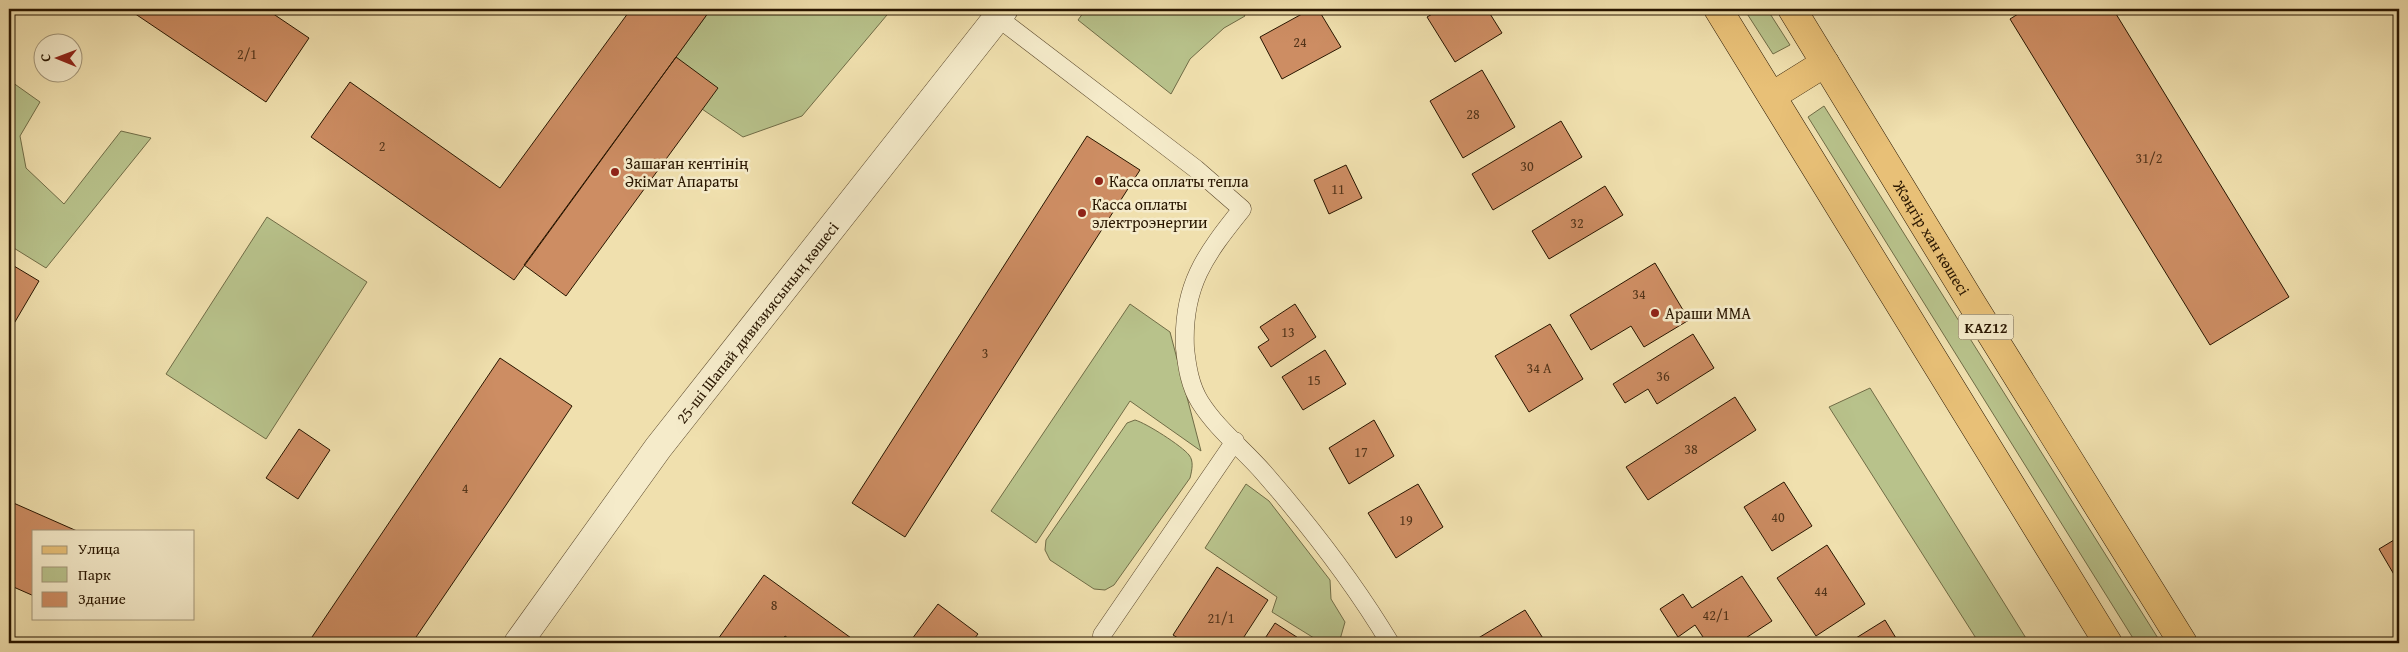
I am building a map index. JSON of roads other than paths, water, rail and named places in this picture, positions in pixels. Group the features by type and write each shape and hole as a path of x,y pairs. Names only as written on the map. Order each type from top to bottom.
{"main road":[{"path":"1718,9 2108,643"},
{"name":"Жәңгір хан көшесі","path":"1792,9 1976,311 2183,643"},
{"path":"1772,96 1825,63"}],"street":[{"name":"25-ші Шапай дивизиясының көшесі","path":"518,643 658,448 1000,13"}],"lane":[{"path":"1000,13 1196,168 1242,209 1204,261 1191,288 1186,313 1185,336 1191,384 1200,403 1313,532 1366,604 1390,643"},
{"path":"1102,635 1235,441"}],"place":[{"name":"Зашаған кентінің Әкімат Апараты","path":"615,172"},
{"name":"Касса оплаты тепла","path":"1099,181"},
{"name":"Касса оплаты электроэнергии","path":"1082,213"},
{"name":"Араши ММА","path":"1655,313"}]}
